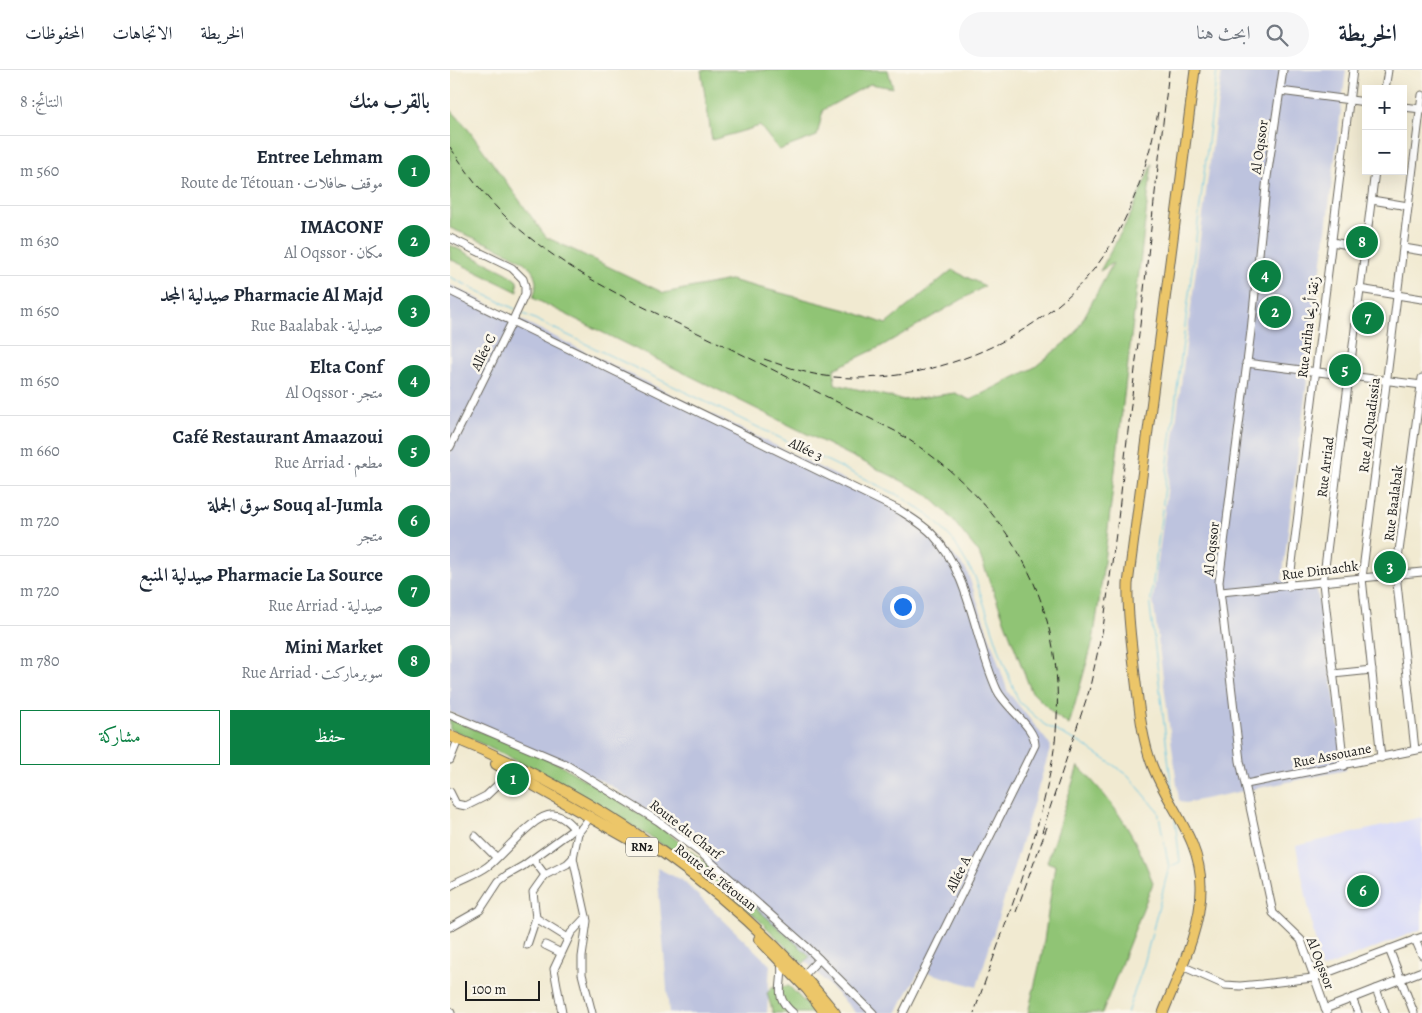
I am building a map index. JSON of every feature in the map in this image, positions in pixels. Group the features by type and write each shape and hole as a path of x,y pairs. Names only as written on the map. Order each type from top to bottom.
{"highway":[{"name":"Route de Tétouan","path":"450,736 533,775 663,853 738,911 804,975 835,1013"},
{"name":"Route de Tétouan","path":"453,744 511,772 591,816 691,880 742,923 807,989 825,1013"}],"main road":[{"path":"1163,1013 1182,966 1197,914 1202,888 1199,861 1184,825 1154,771 1146,748 1130,634 1128,584 1195,70"}],"street":[{"name":"Al Oqssor","path":"1283,70 1267,177 1221,561 1221,592 1232,706 1273,915 1301,940 1326,1011"},
{"name":"Rue Ariha زنقة أريحا","path":"1289,587 1353,70"},
{"path":"1386,85 1388,70"},
{"path":"1280,91 1362,102"},
{"name":"Rue Al Quadissia","path":"1382,758 1362,578 1408,206 1419,145 1422,95"},
{"path":"1407,107 1421,109"},
{"name":"Rue Arriad","path":"1344,766 1324,584 1348,374 1375,175"},
{"path":"1372,200 1408,206"},
{"name":"Allée C","path":"450,238 512,268 523,279 525,294 450,447"},
{"path":"1332,242 1365,248"},
{"path":"1404,248 1422,251"},
{"path":"1359,289 1422,299"},
{"name":"Allée 3","path":"450,292 512,320 852,485 899,510 932,533 955,570 998,691 1032,732 1034,745"},
{"path":"1246,363 1348,374 1387,381 1422,383"},
{"name":"Rue Baalabak","path":"1419,749 1396,574 1422,383"},
{"name":"Rue Dimachk","path":"1221,592 1324,584 1422,572"},
{"path":"1333,674 1372,670"},
{"name":"Route du Charf","path":"450,715 565,764 638,806 702,854 819,959 873,1013"},
{"path":"450,760 453,744"},
{"name":"Allée A","path":"903,1013 1034,745"},
{"name":"Rue Assouane","path":"1246,784 1344,766 1419,749"},
{"path":"450,792 453,806 466,806 486,796 511,772"},
{"path":"450,886 487,867 513,841 548,816 555,815 568,822 576,831 573,858 586,917 582,974 592,1013"},
{"path":"450,927 478,912 499,881 576,831 591,816"},
{"path":"475,836 496,858"},
{"path":"533,858 545,875"},
{"path":"527,945 536,918 534,892 545,875 567,864 573,858"},
{"path":"562,1013 559,987 554,973 568,938 586,917"},
{"path":"536,918 568,938"},
{"path":"1182,966 1216,982 1233,986 1313,978 1419,938 1422,956"},
{"path":"545,944 561,953"},
{"path":"1389,949 1414,1013"},
{"path":"804,975 819,959"},
{"path":"781,962 782,973 779,993 783,1004 793,1013"},
{"path":"1326,1011 1352,998 1422,971"},
{"path":"779,993 783,984 789,981 807,989"},
{"path":"1376,989 1385,1013"},
{"path":"1352,998 1358,1013"}],"shaded area":[{"path":"1222,70 1346,70 1282,580 1317,590 1346,770 1185,803 1179,800 1153,600"},
{"path":"450,285 922,518 967,571 1008,692 1051,746 977,987 920,970 896,1013 856,1013 685,837 608,784 450,712"},
{"path":"1422,817 1422,929 1321,969 1296,846"},
{"path":"657,868 683,881 770,965 767,1013 669,1013"}],"green space":[{"path":"701,70 888,70 893,88 870,84 823,110 817,136 779,150 760,126 712,140"},
{"path":"450,109 465,125 546,237 664,293 730,280 847,310 886,324 952,270 985,286 880,347 834,369 835,384 904,400 955,393 970,400 1035,367 1075,334 1113,263 1100,271 1131,214 1152,164 1100,595 1093,641 1069,725 1055,715 1031,691 979,553 947,513 924,492 533,298 536,279 530,268 505,251 450,228"},
{"path":"450,245 507,273 517,281 518,292 450,259"},
{"path":"450,719 559,764 658,825 708,865 810,956 803,964 731,894 675,853 612,814 548,778 450,729"},
{"path":"1078,766 1113,806 1131,834 1153,883 1102,1013 1028,1013 1042,954 1055,865 1047,862"},
{"path":"789,986 815,1013 773,1013 767,993 772,988"}],"waterway":[{"path":"1173,799 1150,606 1217,70"},
{"path":"450,277 515,309"},
{"path":"520,312 900,496 931,517 953,540 975,577 1004,664 1019,702 1045,725 1082,744 1128,775 1158,811 1169,867"},
{"path":"1127,1013 1144,964 1169,867 1180,862 1175,820"}],"railway":[{"path":"1042,832 1089,691 1103,628 1118,519 1169,70"},
{"path":"764,359 790,368 834,377 870,378 906,374 942,366 977,353 1010,337 1041,318 1069,295 1094,269 1117,234 1143,174 1158,112"},
{"path":"450,147 491,202 507,218 531,239 582,274 637,304 895,431 937,460 973,492 1003,529 1027,568 1044,611 1054,656 1057,705 1053,756 1039,821 1019,886 974,1013"},
{"path":"1016,912 1047,827"}],"place":[{"name":"Mini Market","path":"1362,242"},
{"name":"Elta Conf","path":"1265,276"},
{"name":"IMACONF","path":"1275,312"},
{"name":"Pharmacie La Source صيدلية المنبع","path":"1368,318"},
{"name":"Café Restaurant Amaazoui","path":"1345,370"},
{"name":"Pharmacie Al Majd صيدلية المجد","path":"1390,567"},
{"name":"Entree Lehmam","path":"513,779"},
{"name":"Souq al-Jumla سوق الجملة","path":"1363,891"}]}
